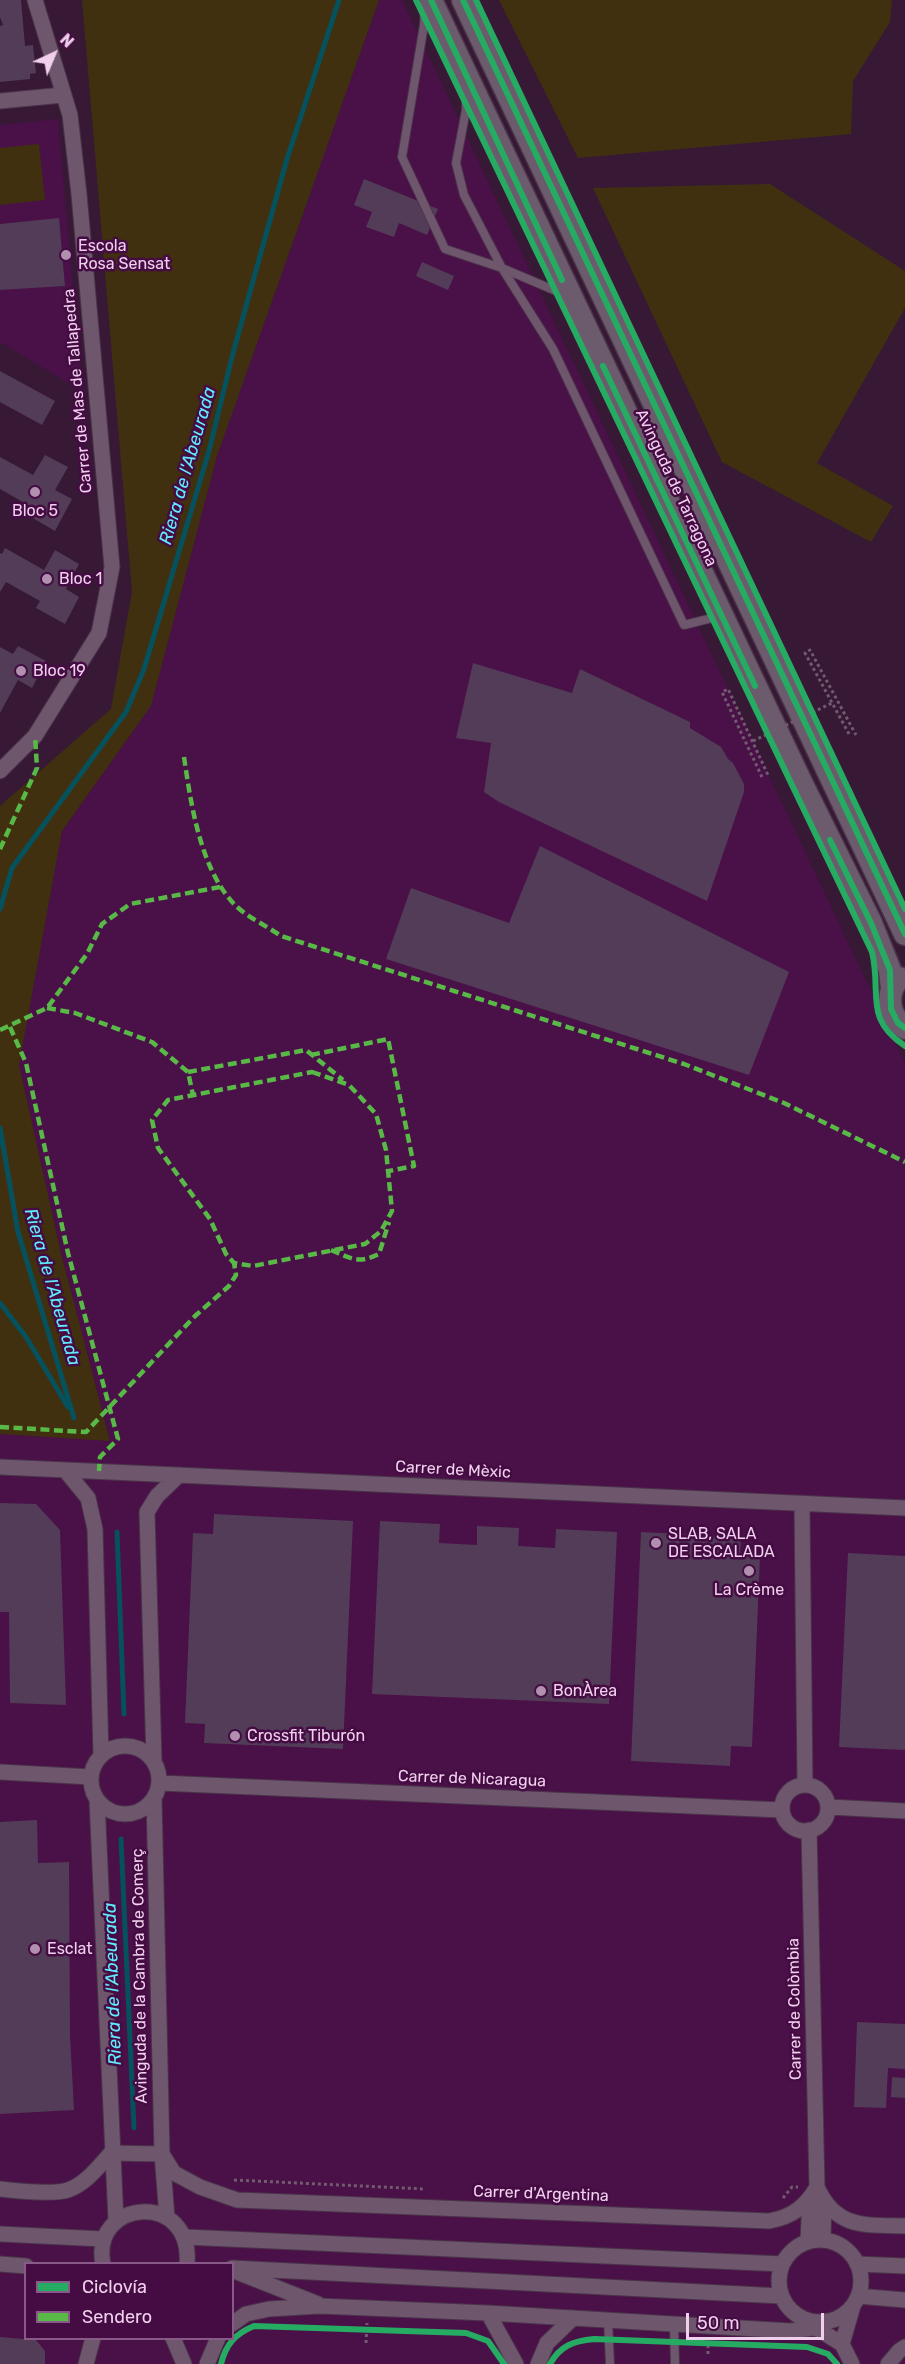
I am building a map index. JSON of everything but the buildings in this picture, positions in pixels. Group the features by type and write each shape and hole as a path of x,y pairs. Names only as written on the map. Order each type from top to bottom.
{"main road":[{"name":"Avinguda de Tarragona","path":"431,0 567,290 898,981 890,999 891,1009 898,1023 905,1028"},
{"name":"Avinguda de Tarragona","path":"463,0 905,934"}],"street":[{"name":"Carrer de Mas de Tallapedra","path":"0,771 35,736 99,633 112,567 70,115 36,0"},
{"path":"0,101 63,95"},
{"name":"Carrer de Mèxic","path":"0,1467 905,1508"},
{"path":"65,1470 88,1498 95,1529 101,1755"},
{"path":"154,1761 146,1752 124,1745 112,1748 101,1755 93,1768 91,1777 92,1789 97,1800 113,1812 125,1814 144,1808 154,1798 160,1783 154,1761 147,1512 157,1496 178,1475"},
{"path":"802,1504 805,1784"},
{"path":"0,1772 91,1777"},
{"name":"Carrer de Nicaragua","path":"160,1783 782,1810"},
{"path":"805,1784 819,1788 825,1794 829,1807 821,1825 809,1830 796,1829 789,1824 782,1810 788,1791 805,1784"},
{"name":"Avinguda de la Cambra de Comerç","path":"154,1798 162,2154 167,2217"},
{"name":"Avinguda de la Cambra de Comerç","path":"97,1800 111,2153 116,2221"},
{"path":"829,1807 905,1811"},
{"name":"Carrer de Colòmbia","path":"809,1830 816,2240"},
{"path":"0,2190 34,2192 67,2190 91,2176 111,2153 162,2154"},
{"name":"Carrer d'Argentina","path":"162,2154 174,2173 200,2187 237,2199 770,2221 784,2218 817,2196"},
{"path":"817,2196 836,2215 850,2223 905,2226"},
{"path":"103,2262 101,2255 104,2239 116,2221 132,2212 150,2211 167,2217 180,2229 185,2237 187,2262"},
{"path":"0,2234 104,2239"},
{"path":"185,2237 782,2264"},
{"path":"842,2344 855,2301 860,2274 857,2264 843,2247 816,2240 797,2246 782,2264 779,2275 781,2296 789,2308 800,2317 820,2325 842,2344 852,2364"},
{"path":"0,2264 24,2266"},
{"path":"857,2264 905,2266"},
{"path":"234,2269 781,2296"},
{"path":"234,2270 324,2306"},
{"path":"855,2301 905,2300"},
{"path":"234,2323 246,2314 269,2309 324,2306 791,2331 820,2325 846,2313 855,2301"},
{"path":"488,2313 516,2364"},
{"path":"538,2364 547,2343 573,2318"},
{"path":"86,2364 92,2340"},
{"path":"174,2340 184,2364"},
{"path":"207,2364 217,2340"},
{"path":"888,2364 898,2351 905,2347"}],"lane":[{"path":"426,0 424,25 402,157 445,249 502,268 556,291 567,290"},
{"path":"466,75 466,110 456,163 464,195 502,268 553,349 684,625 722,615"},
{"path":"608,2320 610,2364"},
{"path":"674,2324 675,2364"}],"path":[{"path":"849,734 805,653 810,650 856,735"},
{"path":"762,777 722,692 728,689 768,775"},
{"path":"808,702 818,724"},
{"path":"753,741 832,703"},
{"path":"762,723 772,744"},
{"path":"226,2179 432,2189"},
{"path":"774,2205 792,2187 817,2196"},
{"path":"355,2330 377,2330"},
{"path":"674,2342 719,2344"}],"shaded area":[{"path":"82,0 379,0 217,456 151,706 62,831 19,1065 61,1253 110,1441 0,1434 0,806 111,709 132,592"},
{"path":"379,0 402,0 905,1063 905,2364 0,2364 0,1434 110,1440 61,1253 19,1065 62,831 151,706 217,456"},
{"path":"499,0 892,0 890,22 853,81 851,134 578,158"},
{"name":"Escola Rosa Sensat","path":"58,119 82,391 0,342 0,290 65,285 59,219 0,224 0,125"},
{"path":"39,144 45,200 0,205 0,148"},
{"path":"770,184 905,271 905,308 817,463 893,506 871,542 722,462 593,188"}],"waterway":[{"name":"Riera de l'Abeurada","path":"0,909 12,868 126,712 144,669 209,451 233,353 287,159 339,0"},
{"name":"Riera de l'Abeurada","path":"0,1128 18,1232 74,1418"},
{"path":"0,1303 26,1337 68,1407"},
{"name":"Riera de l'Abeurada","path":"117,1532 124,1714"},
{"name":"Riera de l'Abeurada","path":"121,1839 134,2128"}],"marked path":[{"path":"0,849 37,768 35,736"},
{"path":"184,757 194,815 205,855 213,873 235,905 245,914 281,936 684,1064 784,1103 905,1162"},
{"path":"0,1030 47,1008 87,954 102,924 130,904 220,887"},
{"path":"47,1008 75,1013 152,1042 188,1072 193,1095"},
{"path":"10,1027 26,1063 68,1253 118,1439 100,1457 99,1471"},
{"path":"311,1055 388,1039 414,1166 389,1171"},
{"path":"188,1072 306,1050 343,1080"},
{"path":"312,1072 349,1085 376,1114 386,1150 392,1211 381,1231 365,1244 253,1266 234,1263 226,1254 210,1219 158,1148 152,1120 168,1100 312,1072"},
{"path":"331,1250 360,1260 379,1254 389,1222"},
{"path":"0,1427 86,1432 195,1316 229,1286 236,1275 234,1263"}],"cycle path":[{"path":"416,0 872,952 879,1015 892,1036 905,1046"},
{"path":"431,0 562,280"},
{"path":"463,0 905,934"},
{"path":"476,0 905,909"},
{"path":"603,366 755,686"},
{"path":"830,840 871,923 890,970 891,1009 898,1023 905,1028"},
{"path":"234,2338 254,2326 466,2333 488,2341 504,2364"},
{"path":"550,2364 558,2353 568,2346 594,2339 807,2347 828,2354 837,2364"},
{"path":"221,2364 232,2340"}],"place":[{"name":"Escola Rosa Sensat","path":"66,255"},
{"name":"Bloc 5","path":"35,492"},
{"name":"Bloc 1","path":"47,579"},
{"name":"Bloc 19","path":"21,671"},
{"name":"SLAB, SALA DE ESCALADA","path":"656,1543"},
{"name":"La Crème","path":"749,1571"},
{"name":"BonÀrea","path":"541,1691"},
{"name":"Crossfit Tiburón","path":"235,1736"},
{"name":"Esclat","path":"35,1949"}]}
